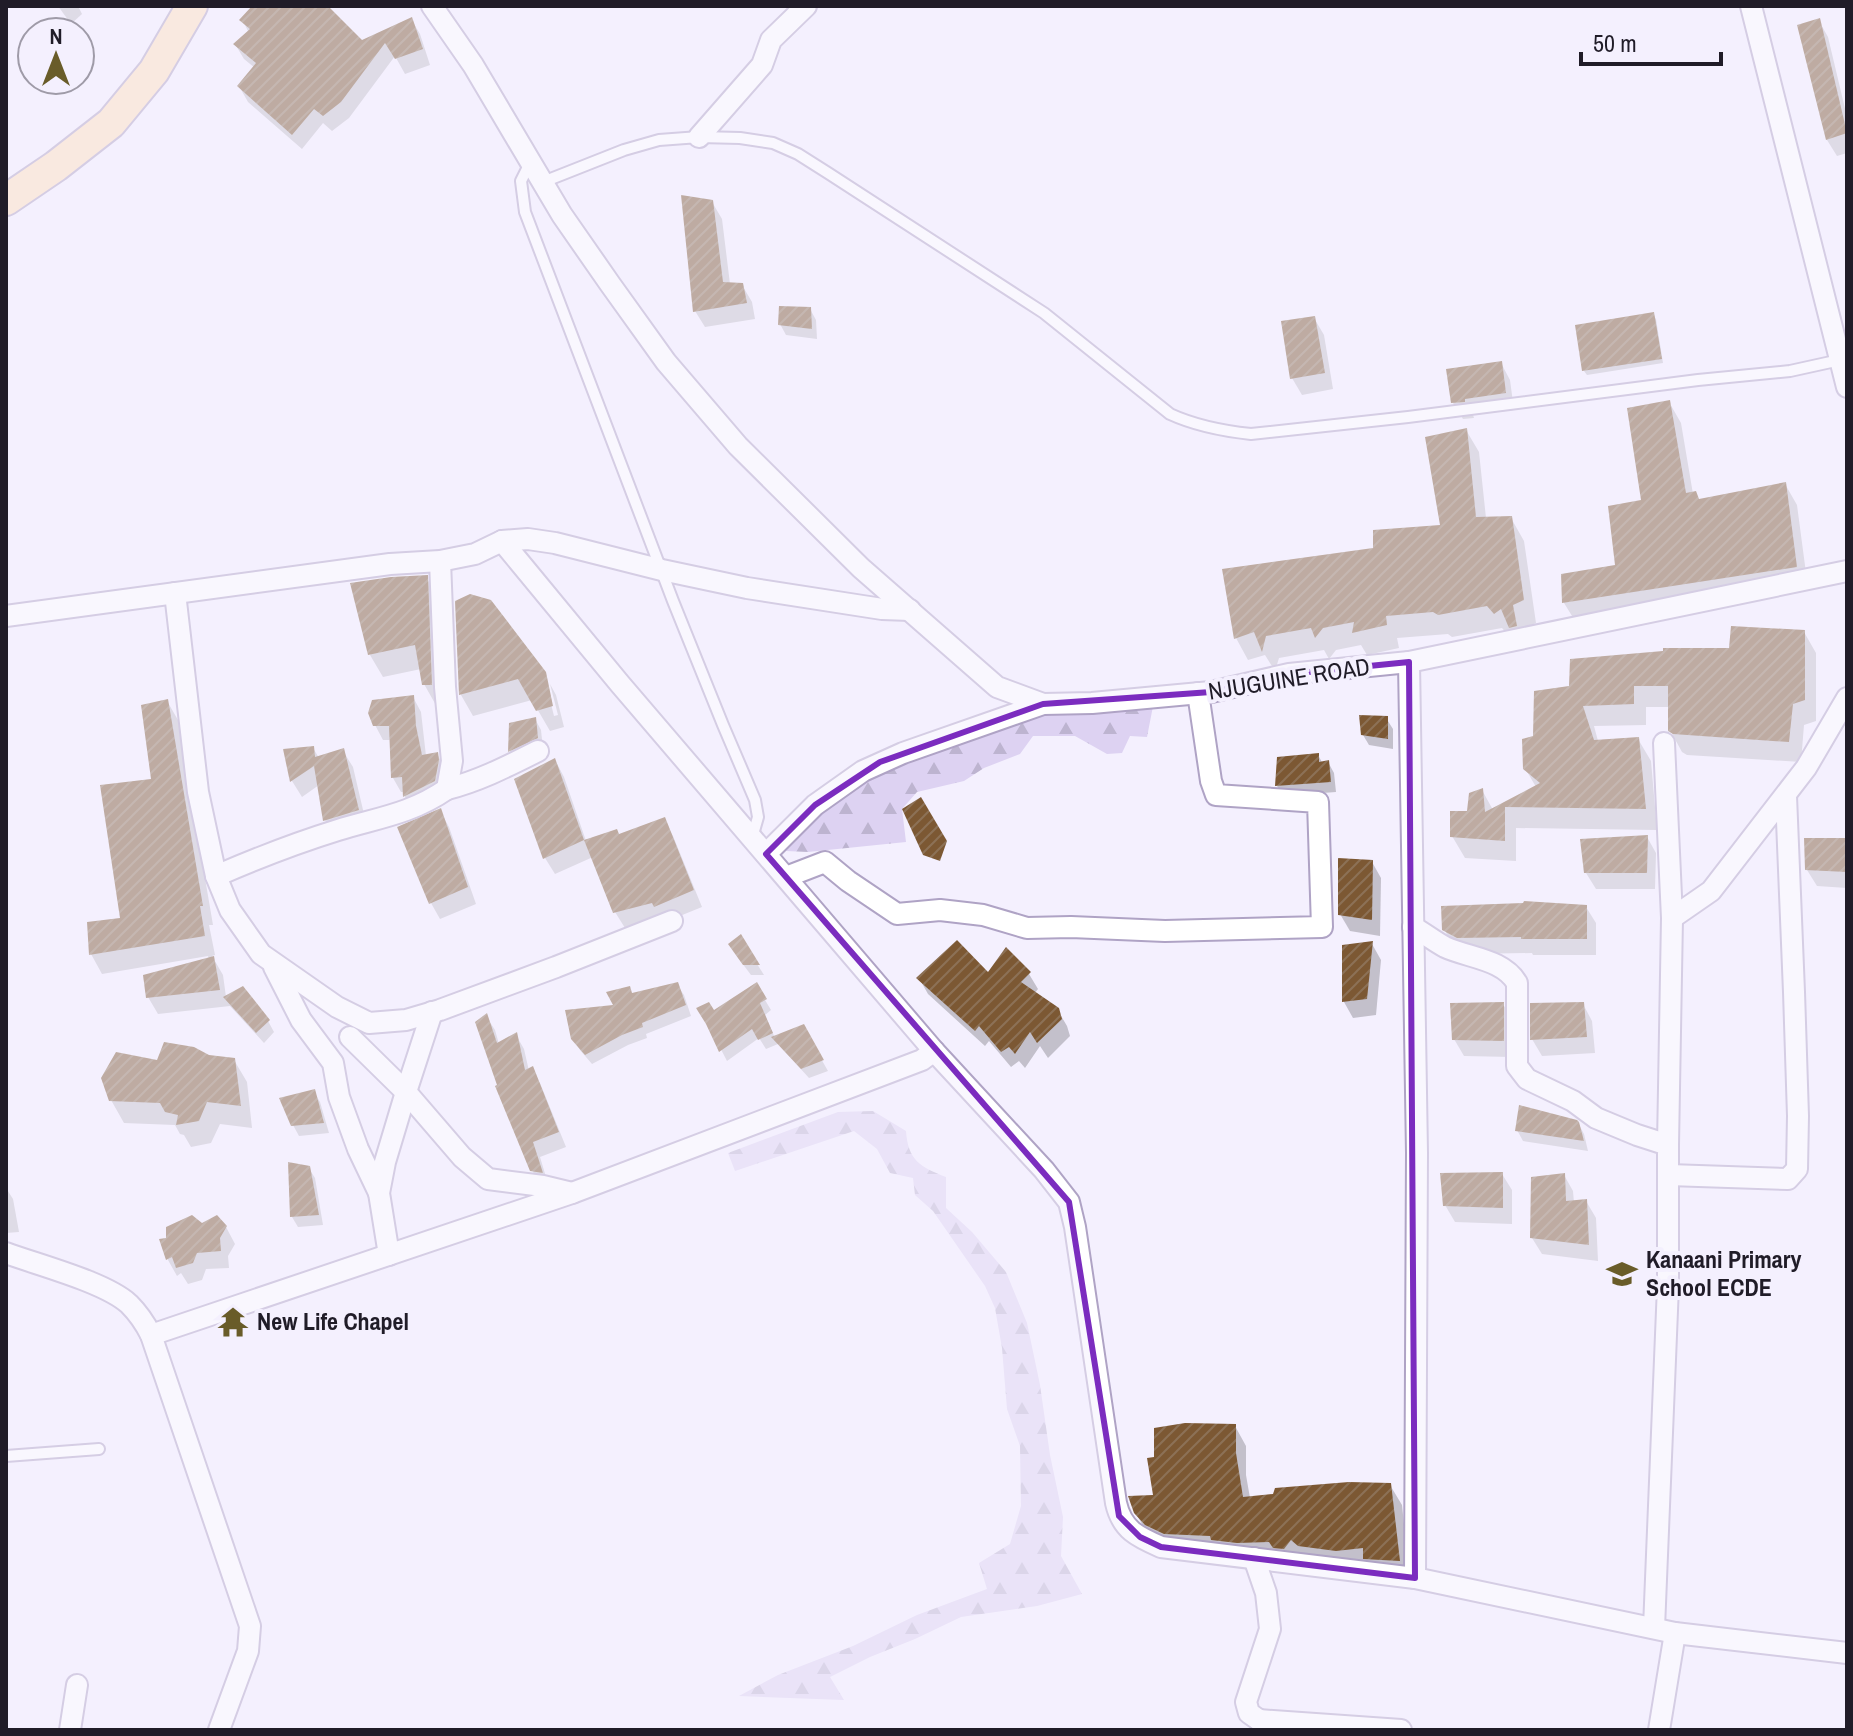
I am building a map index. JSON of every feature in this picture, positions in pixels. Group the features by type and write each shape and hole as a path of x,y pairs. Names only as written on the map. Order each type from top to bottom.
{"main road":[{"path":"6,200 111,123 154,71 192,6"}],"street":[{"path":"432,6 473,65 562,215 666,362 738,446 861,568 997,687 1043,704"},
{"path":"699,137 762,65 771,40 806,6"},
{"path":"1751,6 1847,387"},
{"path":"6,616 390,564 440,561 475,554 502,541 528,539 747,588 882,609 910,610"},
{"path":"502,541 934,1051 1044,1170 1069,1202 1119,1516 1130,1530 1161,1547 1415,1578 1675,1633 1847,1653"},
{"path":"440,561 445,687 452,761 447,789"},
{"name":"NJUGUINE ROAD","path":"766,854 815,805 863,771 903,753 1043,704 1092,703 1211,692 1289,674 1409,662 1847,571"},
{"path":"175,593 198,792 216,876 230,910 261,954 337,1007 369,1023 406,1020 556,967 672,921"},
{"path":"1409,662 1417,1153 1415,1578"},
{"path":"786,877 825,862 897,914 940,910 983,915 1027,928 1165,931 1322,927 1318,802 1216,795 1211,781 1198,693"},
{"path":"1672,918 1711,891 1806,768 1847,698"},
{"path":"1654,1628 1668,1286 1672,918 1664,743"},
{"path":"216,876 336,831 411,809 447,789 503,769 538,751"},
{"path":"1669,1175 1788,1179 1797,1169 1798,1116 1786,796"},
{"path":"1413,927 1446,947 1511,973 1517,983 1517,1066 1527,1079 1573,1101 1596,1118 1668,1145"},
{"path":"271,962 301,1020 333,1063 339,1097 358,1149 379,1193 389,1255"},
{"path":"379,1193 385,1162 432,1012"},
{"path":"327,1055 369,1023"},
{"path":"350,1037 406,1092 462,1157 488,1179 572,1193"},
{"path":"151,1335 572,1193 922,1060 934,1051"},
{"path":"6,1253 107,1290 127,1302 142,1318 151,1335 250,1626 248,1651 219,1730"},
{"path":"1254,1558 1266,1593 1270,1629 1246,1702 1249,1713 1259,1725 1398,1730"},
{"path":"1659,1730 1675,1633"},
{"path":"70,1730 77,1685"}],"lane":[{"path":"543,182 624,150 659,140 740,138 773,143 798,154 1044,313 1170,414 1187,422 1251,434 1790,371 1840,360"},
{"path":"530,161 521,181 525,212 662,570 755,800 758,817 752,838"},
{"path":"6,1456 99,1449"}],"highlighted area":[{"path":"1409,662 1415,1578 1161,1547 1140,1537 1119,1516 1069,1202 766,854 815,805 880,762 1043,704 1211,692 1289,674"}],"green space":[{"path":"1155,696 1147,737 1130,736 1122,753 1107,754 1075,736 1033,736 1020,754 984,768 964,781 917,792 902,809 906,842 808,852 786,851 815,805 863,771 1043,704"},
{"path":"873,1111 906,1131 909,1149 917,1161 946,1177 946,1208 972,1232 1006,1272 1027,1323 1040,1385 1063,1517 1061,1556 1082,1594 1037,1606 961,1617 870,1657 830,1677 844,1700 739,1696 778,1675 853,1646 917,1615 987,1589 979,1563 1010,1544 1021,1506 1020,1446 1007,1409 995,1308 985,1286 933,1211 915,1195 913,1178 890,1173 877,1149 854,1131 735,1171 728,1153 838,1112"}],"building":[{"path":"252,6 328,6 362,40 412,17 423,49 395,59 385,43 341,102 323,116 314,109 292,135 237,86 256,63 233,44 250,29 239,20"},
{"path":"1820,18 1847,133 1826,140 1797,25"},
{"path":"681,195 713,200 723,282 743,283 747,303 693,312"},
{"path":"779,306 811,307 812,329 778,325"},
{"path":"1654,312 1662,359 1582,371 1575,325"},
{"path":"1315,316 1325,373 1290,379 1281,321"},
{"path":"1502,361 1506,393 1451,403 1446,369"},
{"path":"1670,400 1686,493 1696,491 1699,499 1786,482 1797,567 1562,603 1561,574 1615,565 1608,506 1641,500 1627,408"},
{"path":"1467,428 1476,517 1512,516 1524,600 1513,605 1517,626 1509,628 1501,609 1494,614 1487,606 1438,615 1433,612 1386,616 1387,625 1352,633 1354,622 1323,628 1315,638 1311,628 1266,636 1262,652 1254,632 1234,639 1222,569 1373,548 1373,530 1440,525 1425,437"},
{"path":"428,575 432,685 422,685 415,645 368,655 350,583"},
{"path":"470,594 491,600 546,672 553,706 536,711 518,679 459,695 455,601"},
{"path":"1731,626 1805,630 1805,700 1793,704 1789,742 1673,734 1668,731 1668,686 1634,686 1634,704 1583,706 1594,740 1639,737 1646,809 1505,807 1505,841 1450,837 1450,811 1467,811 1469,793 1483,788 1485,812 1540,783 1523,769 1522,739 1533,736 1534,691 1569,686 1570,659 1663,651 1663,648 1729,648"},
{"path":"414,695 422,755 438,752 439,760 435,781 403,797 402,777 391,778 389,726 373,726 368,713 372,700"},
{"path":"168,699 203,906 200,906 205,936 89,955 87,922 120,918 100,785 151,779 141,705"},
{"path":"1359,715 1388,716 1388,739 1361,735"},
{"path":"536,717 538,738 508,752 509,723"},
{"path":"314,746 315,757 344,748 359,810 323,821 314,766 290,782 283,749"},
{"path":"1319,753 1319,762 1329,760 1331,782 1275,786 1277,757"},
{"path":"555,758 584,840 543,859 514,779"},
{"path":"921,797 947,841 940,861 923,855 902,809"},
{"path":"441,808 468,887 429,904 397,827"},
{"path":"665,817 694,890 654,907 652,903 613,913 584,840 617,829 619,834"},
{"path":"1648,835 1647,873 1584,873 1580,839"},
{"path":"1804,838 1847,838 1847,872 1805,870"},
{"path":"1338,858 1373,860 1372,920 1338,915"},
{"path":"1524,901 1587,905 1587,939 1457,938 1442,930 1441,906"},
{"path":"741,934 760,965 743,965 728,944"},
{"path":"957,940 988,972 1006,947 1031,972 1021,982 1059,1008 1062,1019 1037,1043 1030,1032 1015,1054 1009,1047 1001,1052 979,1026 975,1031 916,978"},
{"path":"1373,941 1367,999 1342,1002 1342,945"},
{"path":"214,956 220,990 146,998 143,975"},
{"path":"678,982 686,1005 642,1023 643,1027 585,1055 571,1039 565,1010 613,1005 606,992 630,986 632,993"},
{"path":"757,982 767,999 760,1003 773,1033 758,1040 752,1029 719,1052 696,1008 709,1002 714,1010"},
{"path":"243,986 270,1020 256,1033 223,997"},
{"path":"1504,1002 1504,1041 1452,1040 1450,1003"},
{"path":"1584,1002 1587,1037 1530,1040 1530,1003"},
{"path":"487,1013 497,1043 517,1032 525,1070 533,1066 559,1132 533,1142 543,1173 530,1171 495,1086 475,1022"},
{"path":"804,1024 824,1060 801,1069 771,1037"},
{"path":"164,1042 194,1047 209,1055 235,1058 241,1106 207,1102 199,1121 176,1125 178,1115 165,1112 160,1103 109,1101 101,1078 116,1052 157,1060"},
{"path":"315,1089 324,1123 291,1126 279,1098"},
{"path":"1519,1105 1577,1120 1584,1141 1515,1131"},
{"path":"288,1162 310,1166 319,1215 290,1217"},
{"path":"1503,1172 1503,1208 1443,1206 1440,1173"},
{"path":"1565,1173 1566,1201 1587,1199 1589,1245 1530,1238 1531,1177"},
{"path":"192,1215 202,1223 217,1215 227,1226 220,1238 221,1251 197,1253 193,1263 176,1268 172,1257 166,1260 159,1239 166,1238 166,1227"},
{"path":"1185,1423 1236,1424 1236,1453 1243,1497 1273,1494 1275,1488 1349,1482 1391,1483 1400,1561 1363,1559 1363,1548 1336,1551 1298,1546 1291,1540 1284,1549 1273,1548 1269,1542 1237,1543 1211,1540 1210,1536 1164,1534 1145,1525 1134,1513 1128,1496 1153,1495 1147,1458 1154,1457 1154,1428"}],"place":[{"name":"Kanaani Primary School ECDE","path":"1622,1274"},
{"name":"New Life Chapel","path":"233,1322"}]}
